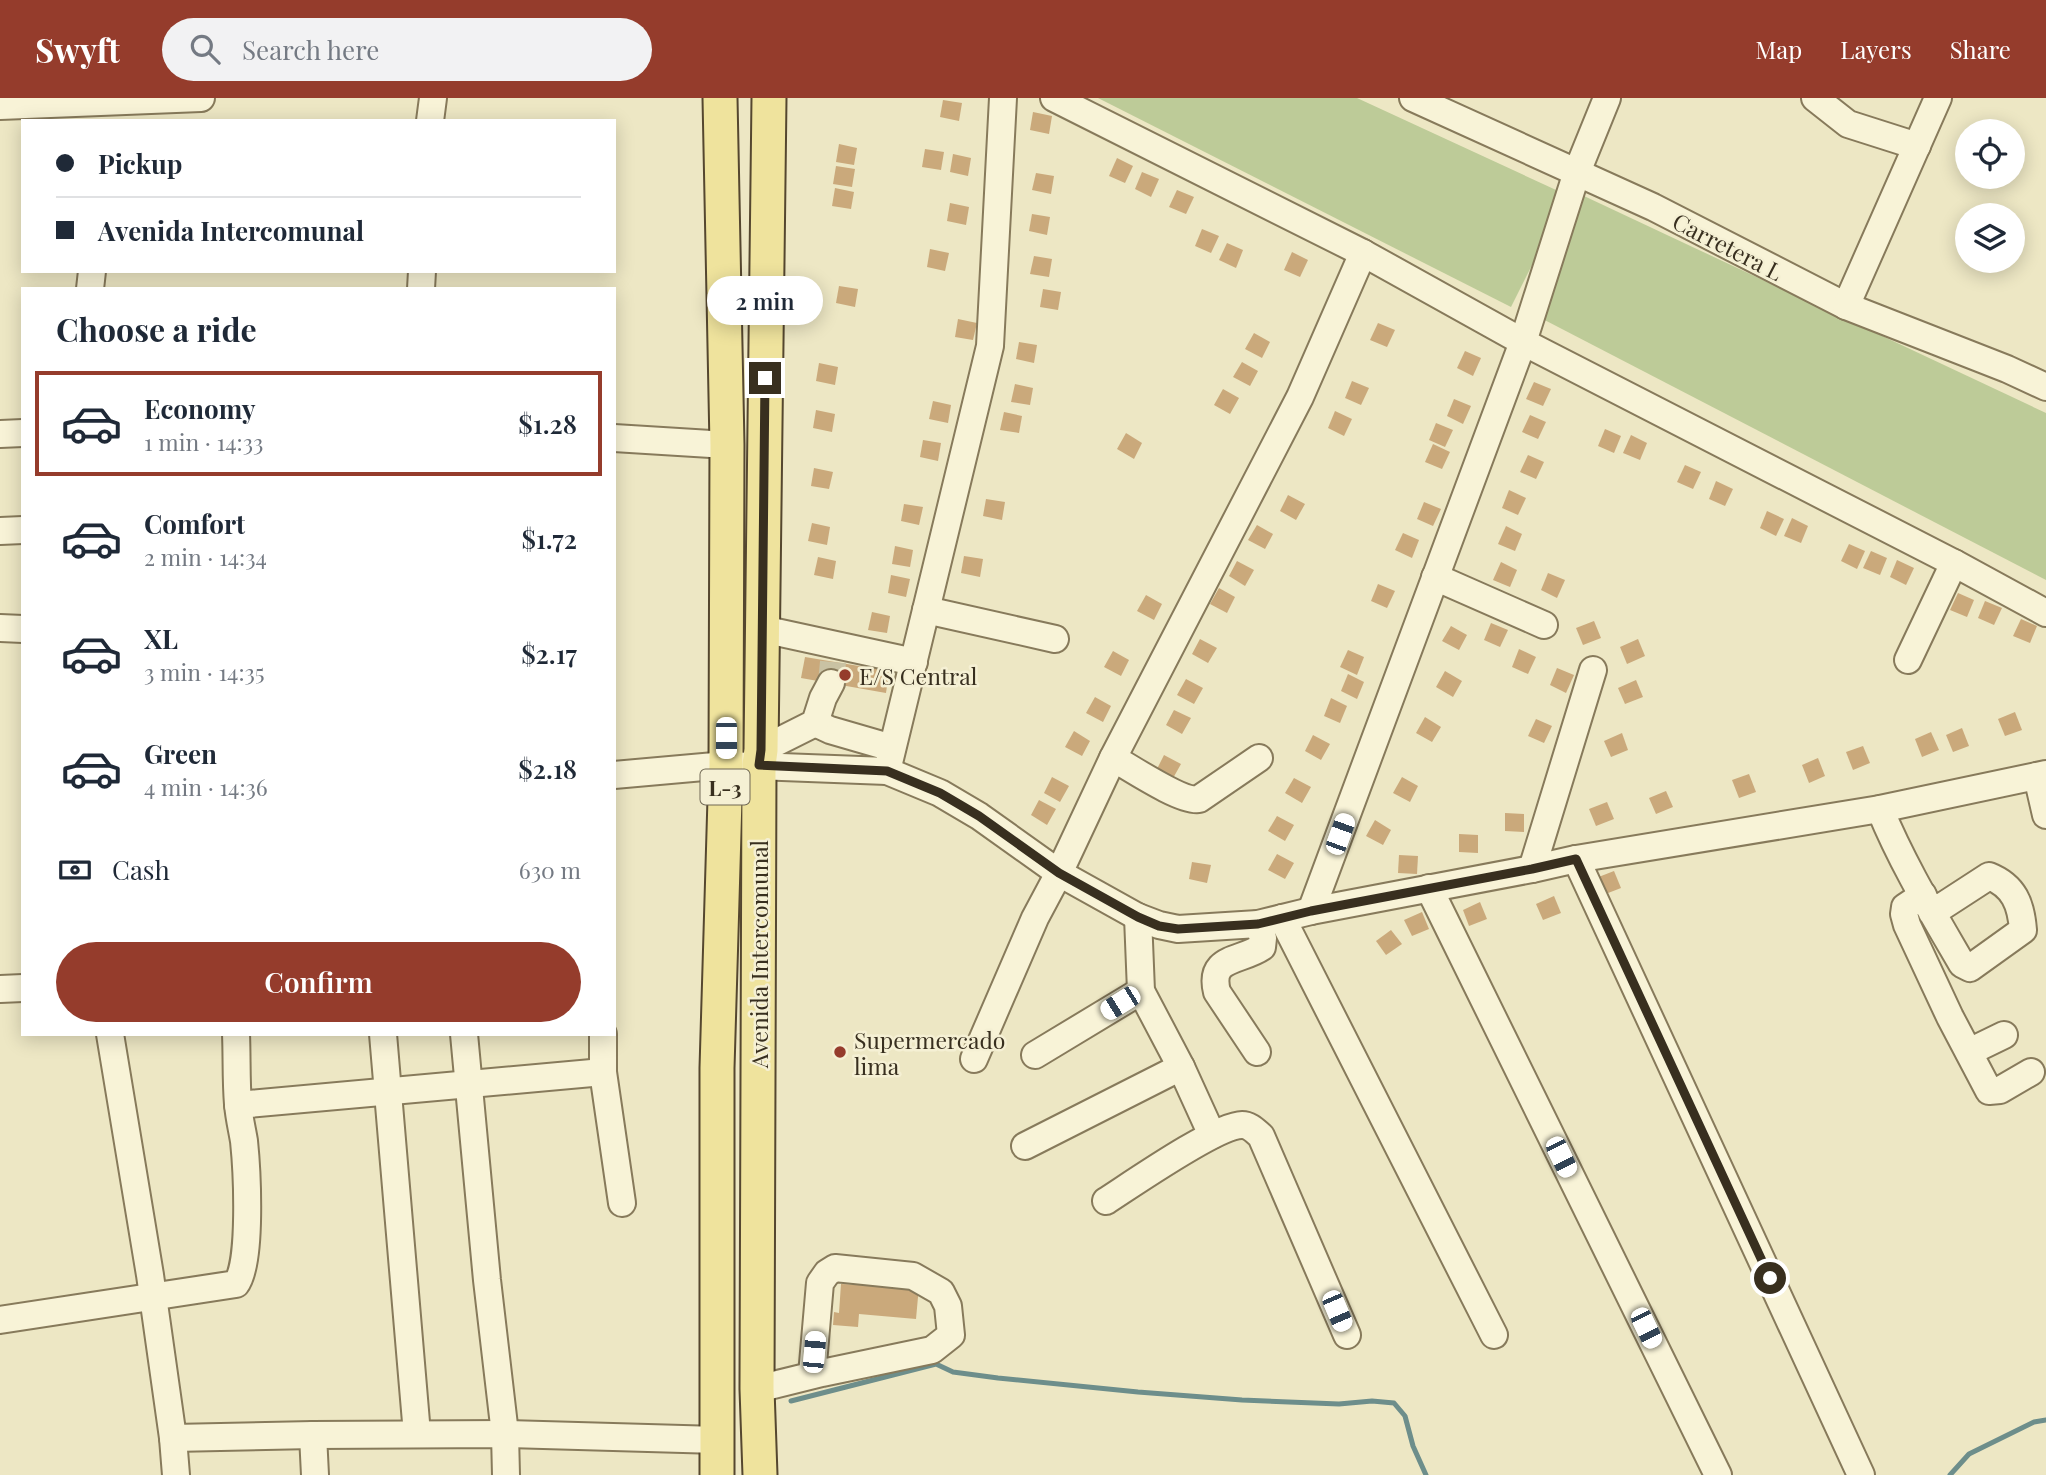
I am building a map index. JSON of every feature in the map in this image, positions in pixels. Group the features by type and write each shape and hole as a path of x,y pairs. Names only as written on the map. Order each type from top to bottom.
{"main road":[{"name":"Avenida Intercomunal","path":"718,1475 717,1068 726,765 727,445 720,98"},
{"name":"Avenida Intercomunal","path":"766,1473 757,1389 760,758 769,98"}],"street":[{"path":"0,106 111,107 201,98"},
{"path":"430,119 433,98"},
{"path":"890,760 990,346 1003,98"},
{"path":"1055,98 1363,253 1523,342 2046,613"},
{"path":"1311,911 1523,342 1577,173 1606,98"},
{"path":"1815,98 1848,124 1917,146"},
{"path":"1846,306 1938,98"},
{"name":"Carretera L","path":"1423,100 1653,207 1846,306 2046,387"},
{"path":"974,1059 1035,918 1113,758 1300,397 1363,253"},
{"path":"0,434 21,433"},
{"path":"616,438 727,445"},
{"path":"0,531 21,530"},
{"path":"1908,660 1954,563"},
{"path":"1434,577 1544,625"},
{"path":"926,610 1055,639"},
{"path":"0,628 21,629"},
{"path":"762,629 831,662 914,662"},
{"path":"760,758 815,723 831,662"},
{"path":"1532,869 1593,670"},
{"path":"815,723 890,760 969,810 1059,873 1138,917 1159,926 1178,929 1270,921 1576,859 1881,809 2041,775 2046,815"},
{"path":"616,775 726,765 760,758 890,760"},
{"path":"1113,758 1193,801 1259,758"},
{"path":"1881,809 1890,833 1927,904 1905,907 1904,915 1950,1017 1989,1091 2000,1090 2031,1072"},
{"path":"1576,859 1861,1475"},
{"path":"1429,888 1718,1475"},
{"path":"1138,917 1141,990 1212,1135"},
{"path":"1257,1052 1217,992 1215,973 1221,964 1251,954 1262,947 1270,921"},
{"path":"1270,921 1494,1335"},
{"path":"0,989 21,988"},
{"path":"1035,1055 1141,990"},
{"path":"1969,1052 2004,1035"},
{"path":"110,1036 153,1298 176,1475"},
{"path":"0,1320 236,1284 243,1269 247,1237 244,1143 238,1105 236,1036"},
{"path":"383,1036 417,1434"},
{"path":"464,1036 487,1280 505,1434 506,1475"},
{"path":"603,1036 603,1072 622,1203"},
{"path":"1025,1146 1181,1067"},
{"path":"238,1105 603,1072"},
{"path":"1106,1201 1212,1135 1241,1125 1252,1128 1261,1136 1347,1335"},
{"path":"757,1389 932,1350 951,1335 948,1306 941,1292 913,1276 835,1268 827,1273 820,1283 812,1375"},
{"path":"173,1438 505,1434 718,1440"},
{"path":"313,1435 315,1475"}],"green space":[{"path":"1098,98 1357,98 1567,195 1511,307"},
{"path":"1584,196 2046,413 2046,580 1533,314"}],"building":[{"path":"943,100 962,103 959,121 940,117"},
{"path":"1033,112 1052,116 1049,134 1030,130"},
{"path":"839,144 857,148 854,165 836,162"},
{"path":"925,149 944,152 941,170 922,167"},
{"path":"953,154 971,158 968,176 950,172"},
{"path":"1117,158 1133,166 1125,183 1109,176"},
{"path":"836,166 855,169 852,187 833,184"},
{"path":"1142,172 1159,179 1151,197 1135,189"},
{"path":"1036,173 1054,176 1051,194 1032,190"},
{"path":"835,188 854,192 851,209 832,206"},
{"path":"1177,190 1194,197 1186,214 1169,207"},
{"path":"950,203 969,207 966,225 947,221"},
{"path":"1032,214 1050,217 1047,235 1029,231"},
{"path":"1202,229 1219,236 1211,253 1195,246"},
{"path":"1227,243 1243,250 1236,268 1219,260"},
{"path":"930,249 949,253 945,271 927,267"},
{"path":"1292,252 1308,260 1300,277 1284,270"},
{"path":"1034,256 1052,259 1049,277 1030,274"},
{"path":"839,286 858,289 855,307 836,303"},
{"path":"1043,289 1061,292 1058,310 1040,307"},
{"path":"958,319 977,323 973,340 955,337"},
{"path":"1378,323 1395,330 1387,347 1370,340"},
{"path":"1254,333 1270,342 1262,358 1245,349"},
{"path":"1019,342 1037,345 1034,363 1016,359"},
{"path":"1465,351 1481,358 1473,376 1457,368"},
{"path":"1242,362 1258,371 1250,386 1233,377"},
{"path":"819,363 838,367 835,385 816,381"},
{"path":"1352,381 1369,388 1361,405 1345,398"},
{"path":"1534,382 1551,389 1543,406 1526,399"},
{"path":"1015,384 1033,388 1030,405 1011,402"},
{"path":"1223,389 1239,398 1230,414 1214,405"},
{"path":"1454,399 1471,406 1463,424 1447,416"},
{"path":"933,401 951,405 948,423 929,419"},
{"path":"816,410 835,414 832,432 813,428"},
{"path":"1335,411 1352,419 1344,436 1328,428"},
{"path":"1004,412 1022,416 1019,433 1000,430"},
{"path":"1530,415 1546,422 1538,439 1522,432"},
{"path":"1436,423 1453,430 1445,447 1429,440"},
{"path":"1605,429 1621,436 1614,453 1598,446"},
{"path":"1126,433 1142,443 1134,459 1117,449"},
{"path":"1631,435 1647,443 1640,460 1623,453"},
{"path":"923,440 941,443 938,461 920,457"},
{"path":"1433,444 1450,452 1442,469 1425,462"},
{"path":"1528,455 1544,462 1536,479 1520,472"},
{"path":"1685,465 1701,472 1693,489 1677,482"},
{"path":"814,468 833,472 829,489 811,486"},
{"path":"1716,481 1733,489 1725,506 1709,499"},
{"path":"1509,490 1526,498 1518,515 1502,508"},
{"path":"1288,495 1305,504 1296,520 1280,511"},
{"path":"986,499 1005,502 1002,520 983,516"},
{"path":"1424,502 1441,509 1433,526 1417,519"},
{"path":"904,504 923,507 919,525 901,521"},
{"path":"1767,511 1784,519 1776,536 1760,528"},
{"path":"1792,518 1808,526 1801,543 1784,536"},
{"path":"812,523 830,527 827,545 808,541"},
{"path":"1257,525 1273,534 1265,549 1248,540"},
{"path":"1506,526 1522,534 1515,551 1498,544"},
{"path":"1403,533 1419,540 1412,558 1395,550"},
{"path":"1849,544 1865,551 1857,569 1841,561"},
{"path":"895,546 913,550 910,567 892,564"},
{"path":"1871,551 1887,558 1880,575 1863,568"},
{"path":"964,556 983,559 980,577 961,573"},
{"path":"818,557 836,561 833,579 814,575"},
{"path":"1897,560 1914,568 1906,585 1890,577"},
{"path":"1237,561 1254,570 1245,586 1229,576"},
{"path":"1501,562 1517,570 1510,587 1493,580"},
{"path":"1548,573 1565,580 1557,598 1541,590"},
{"path":"891,575 910,579 906,597 888,593"},
{"path":"1378,584 1395,591 1387,608 1371,601"},
{"path":"1219,588 1235,597 1227,613 1210,604"},
{"path":"1958,593 1974,600 1967,617 1950,610"},
{"path":"1146,595 1162,604 1154,620 1137,611"},
{"path":"1985,601 2002,608 1994,625 1978,618"},
{"path":"872,612 890,616 887,633 868,630"},
{"path":"2021,619 2037,626 2030,643 2013,636"},
{"path":"1594,621 1601,638 1583,645 1576,628"},
{"path":"1491,623 1508,630 1500,647 1484,640"},
{"path":"1451,626 1467,635 1459,650 1442,641"},
{"path":"1200,639 1217,648 1208,663 1192,654"},
{"path":"1638,639 1645,656 1627,664 1620,647"},
{"path":"1519,649 1536,657 1528,674 1512,667"},
{"path":"1348,650 1364,657 1357,675 1340,667"},
{"path":"1113,651 1129,660 1121,676 1104,667"},
{"name":"E/S Central","path":"805,657 889,671 886,693 801,678"},
{"path":"1557,668 1574,675 1566,693 1550,685"},
{"path":"1445,671 1462,681 1453,697 1436,687"},
{"path":"1348,674 1364,682 1357,699 1341,691"},
{"path":"1186,679 1203,688 1194,704 1177,695"},
{"path":"1636,680 1643,697 1625,704 1618,688"},
{"path":"1095,697 1111,706 1103,722 1086,713"},
{"path":"1331,698 1347,706 1340,723 1324,716"},
{"path":"1174,710 1191,718 1182,734 1166,725"},
{"path":"2015,712 2022,730 2005,736 1998,719"},
{"path":"1425,717 1441,727 1432,742 1416,733"},
{"path":"1536,719 1552,726 1544,743 1528,736"},
{"path":"1962,728 1969,746 1953,752 1946,735"},
{"path":"1074,731 1090,741 1082,756 1065,747"},
{"path":"1931,732 1939,750 1922,757 1915,739"},
{"path":"1622,733 1628,750 1611,757 1604,741"},
{"path":"1313,735 1330,744 1321,760 1305,751"},
{"path":"1863,746 1870,763 1853,770 1846,752"},
{"path":"1164,755 1181,764 1172,780 1156,771"},
{"path":"1818,758 1825,776 1809,783 1802,765"},
{"path":"1749,774 1756,792 1739,798 1732,780"},
{"path":"1052,777 1069,786 1060,802 1044,793"},
{"path":"1402,777 1418,786 1410,802 1393,793"},
{"path":"1294,778 1311,787 1302,803 1285,793"},
{"path":"1666,791 1673,807 1656,814 1649,798"},
{"path":"1039,800 1056,809 1047,825 1031,815"},
{"path":"1607,802 1614,819 1596,826 1589,809"},
{"path":"1505,813 1524,814 1524,832 1505,831"},
{"path":"1277,816 1294,825 1285,841 1268,831"},
{"path":"1375,820 1391,830 1383,845 1366,836"},
{"path":"1459,834 1478,835 1478,853 1459,852"},
{"path":"1277,854 1294,863 1285,879 1268,870"},
{"path":"1399,855 1418,856 1417,874 1398,873"},
{"path":"1192,862 1211,865 1207,883 1189,879"},
{"path":"1614,871 1621,888 1603,895 1596,878"},
{"path":"1554,896 1561,913 1543,920 1536,904"},
{"path":"1480,902 1487,919 1469,926 1463,910"},
{"path":"1422,912 1429,929 1412,936 1404,920"},
{"path":"1391,930 1402,944 1386,955 1376,941"},
{"path":"863,1281 919,1286 916,1319 859,1314 858,1327 833,1325 834,1312 839,1313 841,1284 863,1285"}],"waterway":[{"path":"791,1401 936,1364 953,1372 1138,1392 1242,1400 1394,1403 1405,1416 1413,1446 1426,1475"},
{"path":"1950,1475 1969,1454 2034,1422 2046,1420"}],"tunnel":[{"path":"831,683 833,662"}],"place":[{"name":"E/S Central","path":"845,675"},
{"name":"Supermercado lima","path":"840,1052"}],"route":[{"path":"765,378 759,765 887,771 940,793 979,816 1059,873 1138,917 1159,926 1178,929 1258,924 1311,911 1576,859 1770,1278"}]}
